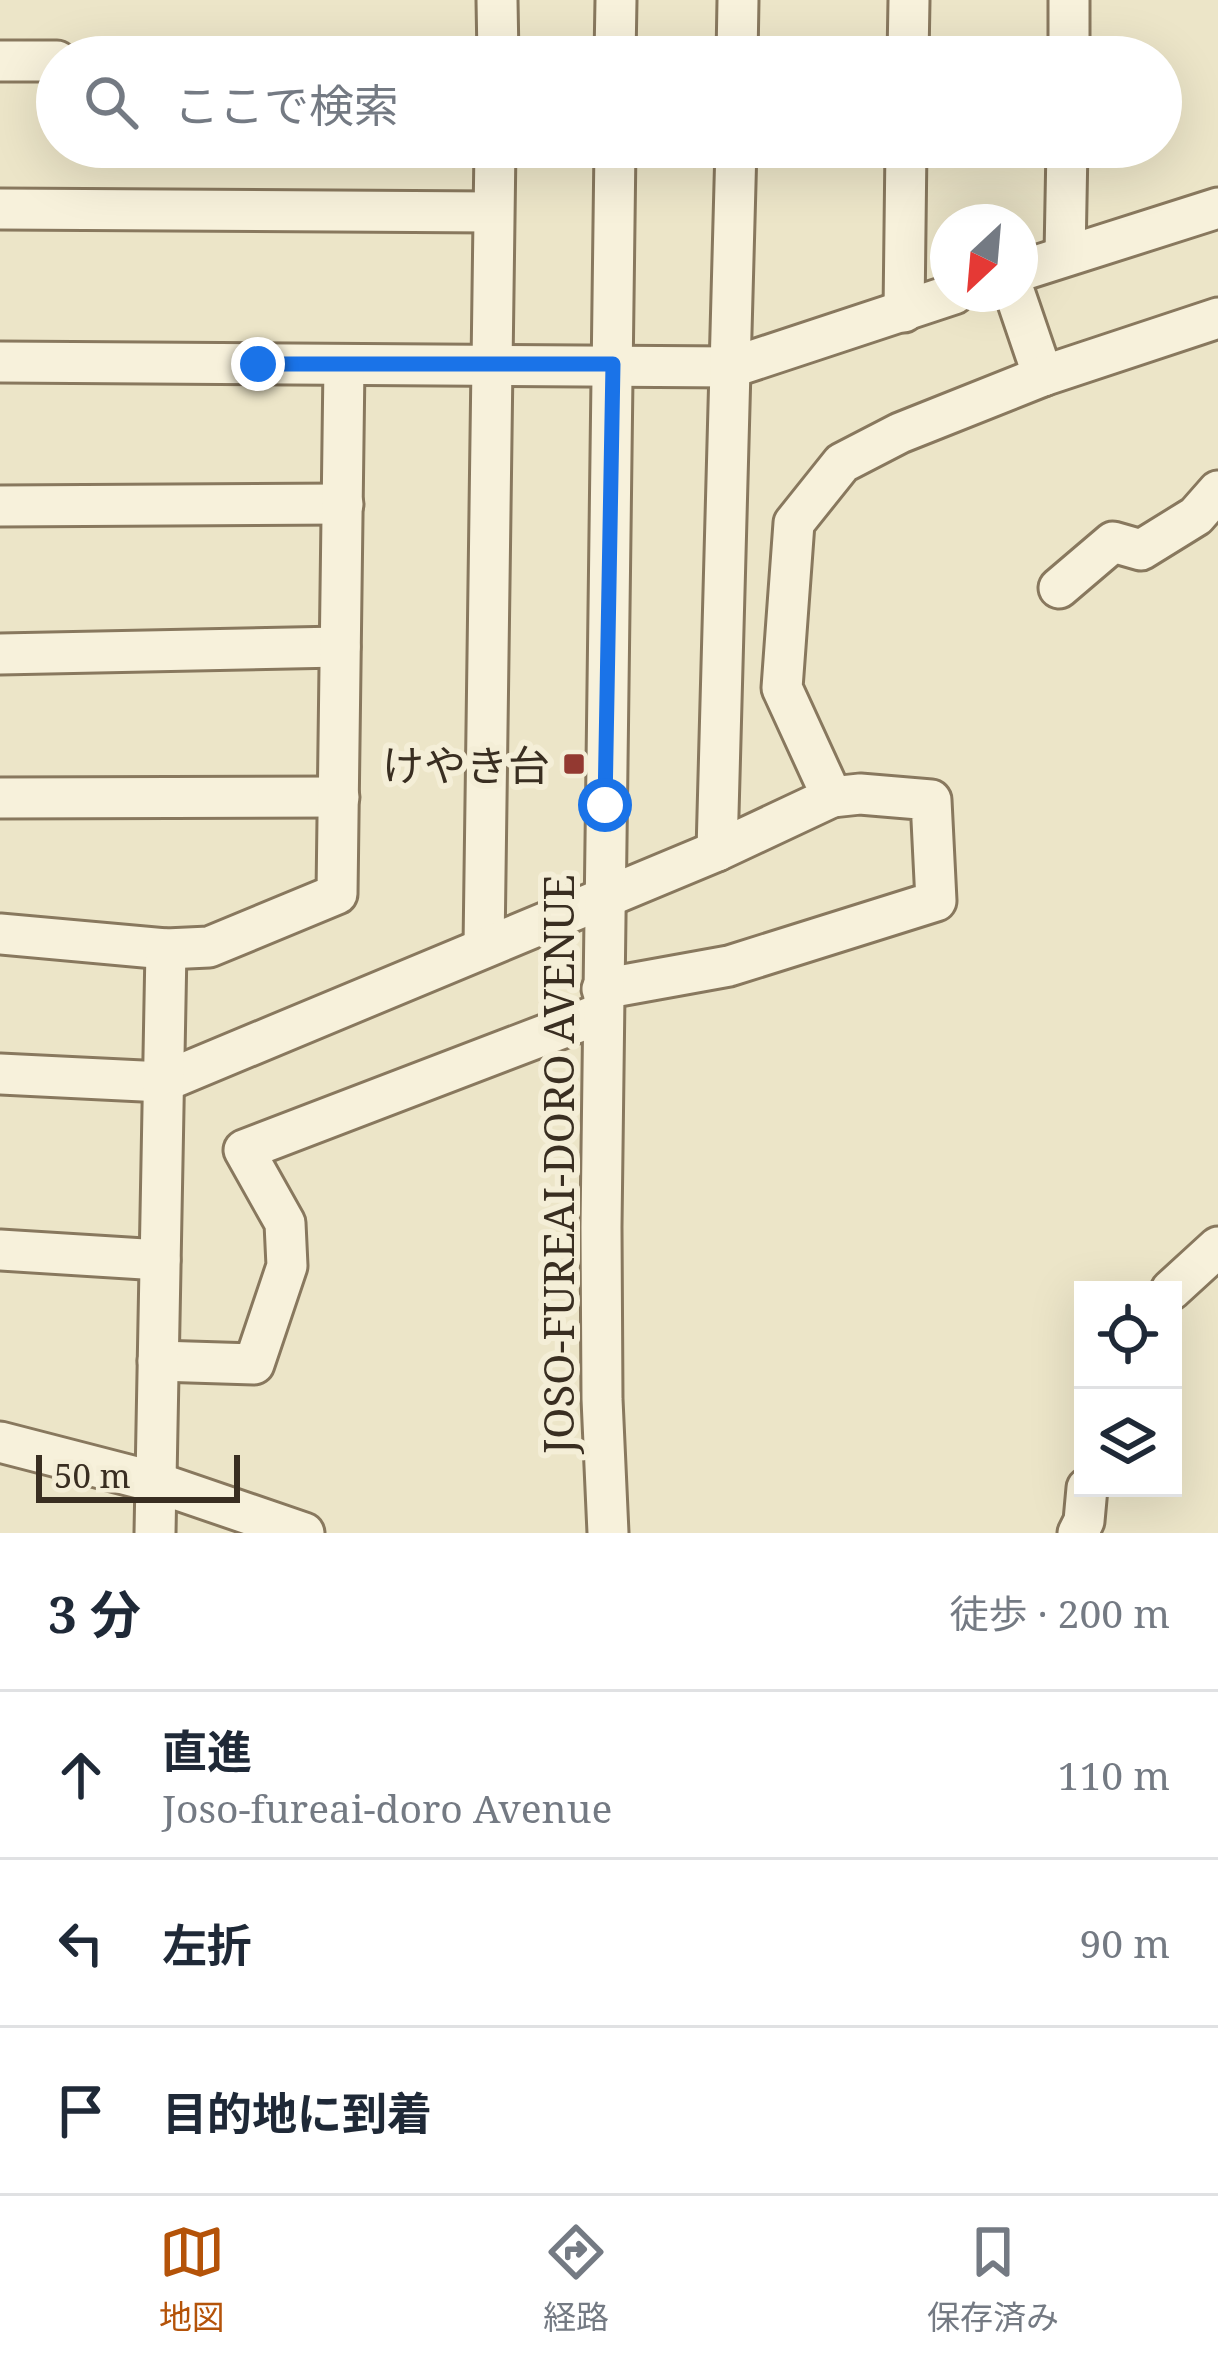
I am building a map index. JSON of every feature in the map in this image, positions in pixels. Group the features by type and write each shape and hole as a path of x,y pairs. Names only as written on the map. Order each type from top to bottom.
{"street":[{"path":"497,0 497,36"},
{"path":"615,36 616,0"},
{"path":"737,36 738,0"},
{"path":"908,36 909,0"},
{"path":"1069,36 1070,0"},
{"path":"0,62 36,62"},
{"path":"484,947 494,168"},
{"name":"JOSO-FUREAI-DORO AVENUE","path":"608,1533 602,1399 602,1001 614,168"},
{"path":"718,850 736,168"},
{"path":"904,311 906,168"},
{"path":"1065,255 1067,168"},
{"path":"1038,265 1218,208"},
{"path":"0,209 493,212"},
{"path":"0,362 733,367 930,302"},
{"path":"1021,312 1042,376"},
{"path":"832,797 782,688 794,523 842,464 900,433 1042,376 1218,318"},
{"path":"0,934 166,950 209,947 337,894 344,365"},
{"path":"1059,587 1113,542 1141,550 1196,516 1218,490"},
{"path":"0,506 343,504"},
{"path":"0,654 340,646"},
{"path":"0,1074 164,1082 718,850 832,797 860,794 931,800 936,901 602,1001 244,1150 285,1223 287,1266 254,1364 158,1361"},
{"path":"0,798 338,797"},
{"path":"154,1533 166,950"},
{"path":"1181,1281 1218,1247"},
{"path":"0,1250 160,1260"},
{"path":"0,1442 155,1482 304,1533"},
{"path":"1078,1533 1086,1497"}],"place":[{"name":"けやき台","path":"574,764"}],"route":[{"path":"258,364 613,364 605,805"}]}
